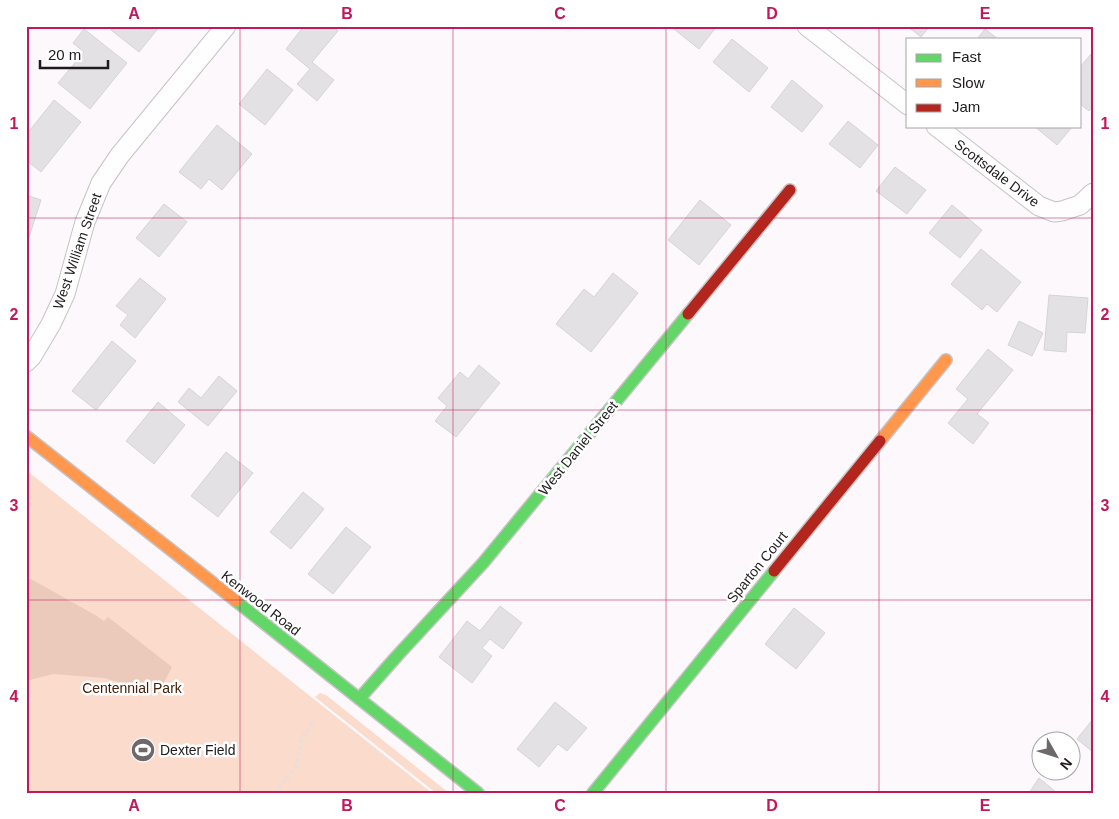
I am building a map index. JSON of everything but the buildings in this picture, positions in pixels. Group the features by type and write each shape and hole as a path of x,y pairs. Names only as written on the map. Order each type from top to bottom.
{"street":[{"name":"West William Street","path":"26,362 32,356 51,324 65,294 85,222 101,183 120,155 226,26"},
{"path":"807,26 906,103"},
{"name":"Scottsdale Drive","path":"939,128 1039,206 1054,212 1062,211 1080,205 1093,193"},
{"name":"West Daniel Street","path":"359,699 483,563 790,190"},
{"name":"Sparton Court","path":"593,793 946,360"},
{"name":"Kenwood Road","path":"26,436 478,793"}],"path":[{"path":"275,793 296,766 302,738 315,720"}],"green space":[{"name":"Centennial Park","path":"26,470 432,793 26,793"},
{"path":"320,693 326,695 449,793 436,793 315,697"}],"shaded area":[{"path":"31,579 104,621 108,617 172,667 158,694 104,678 53,674 26,681 26,583"}],"traffic: fast":[{"path":"359,699 483,563 688,314"},
{"path":"593,793 774,571"},
{"path":"236,601 478,793"}],"traffic: slow":[{"path":"880,441 946,360"},
{"path":"26,436 236,601"}],"traffic: jam":[{"path":"688,314 790,190"},
{"path":"774,571 880,441"}],"place":[{"name":"Dexter Field","path":"143,750"}]}
